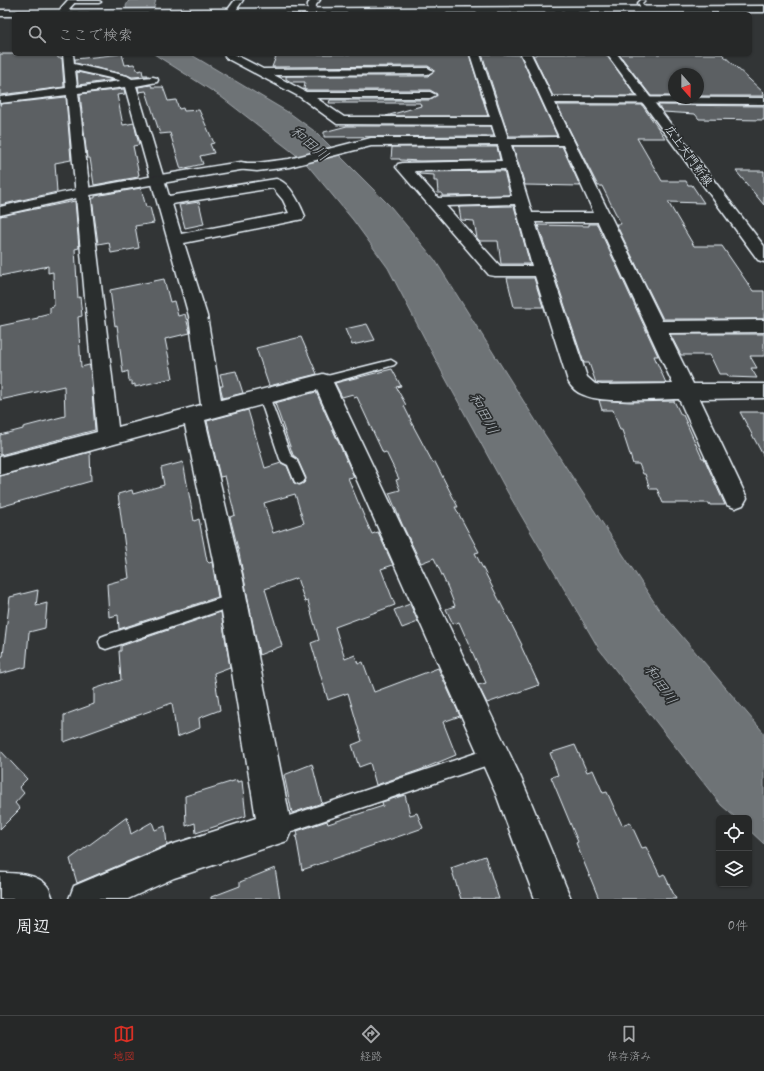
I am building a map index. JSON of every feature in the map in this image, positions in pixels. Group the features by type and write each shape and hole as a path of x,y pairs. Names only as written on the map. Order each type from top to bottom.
{"street":[{"path":"231,11 239,0"},
{"path":"311,12 312,4 316,0"},
{"path":"573,0 582,12"},
{"path":"65,12 65,8 72,1"},
{"path":"376,12 582,12 764,9"},
{"path":"116,12 238,12"},
{"path":"0,13 12,13"},
{"path":"230,56 304,95 341,121 497,121"},
{"path":"476,56 578,381 590,390 602,392 764,391"},
{"path":"527,56 549,100 566,141 686,391 734,498"},
{"name":"広上大門新線","path":"614,56 764,257"},
{"path":"87,899 171,862 275,829 234,600 203,413 198,316 129,83 123,78 69,60 108,437"},
{"path":"426,60 436,121"},
{"path":"260,72 429,83"},
{"path":"0,100 153,80"},
{"path":"304,95 429,83"},
{"path":"549,100 764,100"},
{"path":"0,210 83,191 241,166 257,167 289,163 370,142 566,141"},
{"path":"510,165 403,167 495,270 542,270"},
{"path":"164,201 276,183 290,199 298,216 175,240"},
{"path":"434,202 521,200"},
{"path":"527,218 603,217"},
{"path":"656,327 764,326"},
{"path":"0,466 323,381 510,789 553,899"},
{"path":"0,891 22,891 35,899"}],"lane":[{"path":"643,0 640,3 646,10"},
{"path":"72,1 98,2"},
{"path":"323,381 391,363"},
{"path":"264,396 286,459 292,462 299,479"},
{"path":"106,642 234,600"},
{"path":"275,829 494,755"}],"water":[{"path":"129,0 156,0 154,7 155,12 128,12 126,6"},
{"name":"和田川","path":"157,56 193,56 291,114 317,133 391,207 435,260 541,429 658,608 764,733 764,844 752,833 752,815 733,815 721,805 599,649 508,493 442,372 388,268 353,220 304,161 220,96"}],"building":[{"path":"0,54 12,54 12,56 58,56 58,58 62,58 64,87 0,95"},
{"path":"103,56 123,56 125,65 134,64 138,71 142,70 143,75 148,76 132,77 75,63 75,59"},
{"path":"276,56 470,56 488,116 386,116 421,106 420,103 329,103 330,100 430,100 437,94 430,90 306,90 304,89 305,82 291,82 286,79 286,76 428,76 434,70 428,66 272,67"},
{"path":"483,56 520,56 557,136 509,136"},
{"path":"533,56 607,56 636,96 553,96"},
{"path":"621,56 724,56 764,93 764,96 704,96 704,68 668,68 668,96 651,96"},
{"path":"77,72 114,80 78,85"},
{"path":"151,85 152,87 163,87 168,101 176,100 179,109 183,108 184,111 199,110 214,143 210,144 214,153 200,156 203,164 181,169 170,133 160,134 146,91 139,92 138,87"},
{"path":"124,89 125,94 117,95 123,125 134,123 139,145 133,146 139,175 138,177 94,185 90,158 87,158 80,94"},
{"path":"66,97 71,160 55,163 57,192 0,205 0,104"},
{"path":"557,105 642,105 665,138 637,138 662,181 686,181 688,185 692,185 704,203 668,202 694,246 722,246 753,291 764,291 764,319 663,319 616,224 621,224 602,186 598,186"},
{"path":"658,105 764,106 764,120 699,119 695,114 663,112"},
{"path":"347,126 491,126 494,136 324,137 324,132"},
{"path":"513,146 562,146 580,186 525,185"},
{"path":"392,147 497,147 500,160 420,161 391,159"},
{"path":"504,171 510,195 442,196 442,193 438,193 437,181 434,181 434,175 419,174 419,172"},
{"path":"736,171 764,171 764,205"},
{"path":"141,188 146,207 150,207 154,223 135,226 139,248 111,253 109,242 98,244 92,198 95,198 95,196"},
{"path":"75,201 79,248 75,249 78,298 80,297 82,316 78,317 81,367 90,366 95,430 0,455 0,435 23,429 23,427 65,416 64,386 0,400 0,326 38,318 38,316 50,313 50,307 54,306 53,272 48,273 48,266 0,276 0,216"},
{"path":"199,202 204,224 185,228 179,205"},
{"path":"514,206 530,264 501,264 498,241 480,241 477,238 474,221 461,220 459,207"},
{"path":"589,224 597,224 658,356 654,356 666,383 596,383 589,363 584,363 538,225 589,226"},
{"path":"507,278 534,278 543,307 514,307"},
{"path":"164,279 170,302 174,301 178,316 185,314 190,333 165,339 173,378 135,387 135,384 132,385 132,381 129,381 128,371 123,373 117,325 115,326 110,290"},
{"path":"367,324 375,340 352,345 345,329"},
{"path":"670,334 764,334 764,356 750,356 757,368 751,368 757,378 729,377 727,374 719,374 710,355 681,355"},
{"path":"301,337 317,374 269,386 256,348"},
{"path":"392,369 401,386 396,387 406,405 404,406 410,420 433,463 435,462 458,507 455,507 479,552 475,553 522,645 521,646 539,685 487,703 478,685 486,683 459,622 453,624 446,609 455,606 434,558 421,563 389,493 400,490 396,480 399,479 386,452 383,453 357,397 354,398 353,394 342,397 335,383"},
{"path":"236,371 243,393 223,398 220,386 223,386 220,374"},
{"path":"316,392 354,477 348,478 366,521 372,534 378,532 393,565 381,569 395,605 335,627 345,659 355,655 358,664 363,662 374,692 438,668 460,716 443,722 456,755 420,770 376,785 370,763 359,767 352,745 362,741 348,693 328,700 311,643 319,640 308,601 305,602 297,578 265,589 282,646 259,655 239,553 230,517 235,515 225,476 220,477 207,421 248,410 265,468 281,463 287,466 294,483 300,485 304,483 306,478 297,458 293,455 275,403","holes":["295,494 304,523 273,533 264,503"]},
{"path":"599,400 630,402 674,401 681,415 683,415 725,505 710,505 709,503 663,503 657,489 650,489 645,474 643,474 639,464 633,464 622,430 620,430 613,410 602,410"},
{"path":"740,412 764,412 764,457"},
{"path":"90,452 91,481 0,507 0,476"},
{"path":"183,462 194,521 199,519 207,561 209,563 212,562 218,597 119,629 118,615 109,617 107,584 129,578 118,494 132,490 133,494 164,485 161,468"},
{"path":"38,590 36,606 47,603 45,628 29,632 26,667 0,674 0,657 3,656 10,597"},
{"path":"410,604 418,622 402,628 394,610"},
{"path":"221,612 230,667 214,673 220,710 199,718 200,728 177,737 172,703 64,742 64,715 94,704 94,689 121,680 119,651 121,651 121,646"},
{"path":"575,745 587,772 593,770 603,793 607,792 622,825 630,822 642,848 646,847 660,876 664,874 676,899 599,899 576,843 578,842 551,777 558,775 550,753"},
{"path":"0,750 27,779 19,787 24,793 15,803 20,809 0,829"},
{"path":"312,764 322,803 292,813 284,775"},
{"path":"237,780 237,782 242,781 246,816 196,833 195,823 186,826 185,796"},
{"path":"405,795 410,815 417,813 423,828 302,870 296,836 298,836 297,831 327,821 328,824 383,806 382,802"},
{"path":"127,817 131,834 152,822 155,830 165,826 167,845 77,883 70,859"},
{"path":"485,856 499,899 461,899 451,868"},
{"path":"275,868 280,899 211,899 211,897 240,886 240,882"}]}
